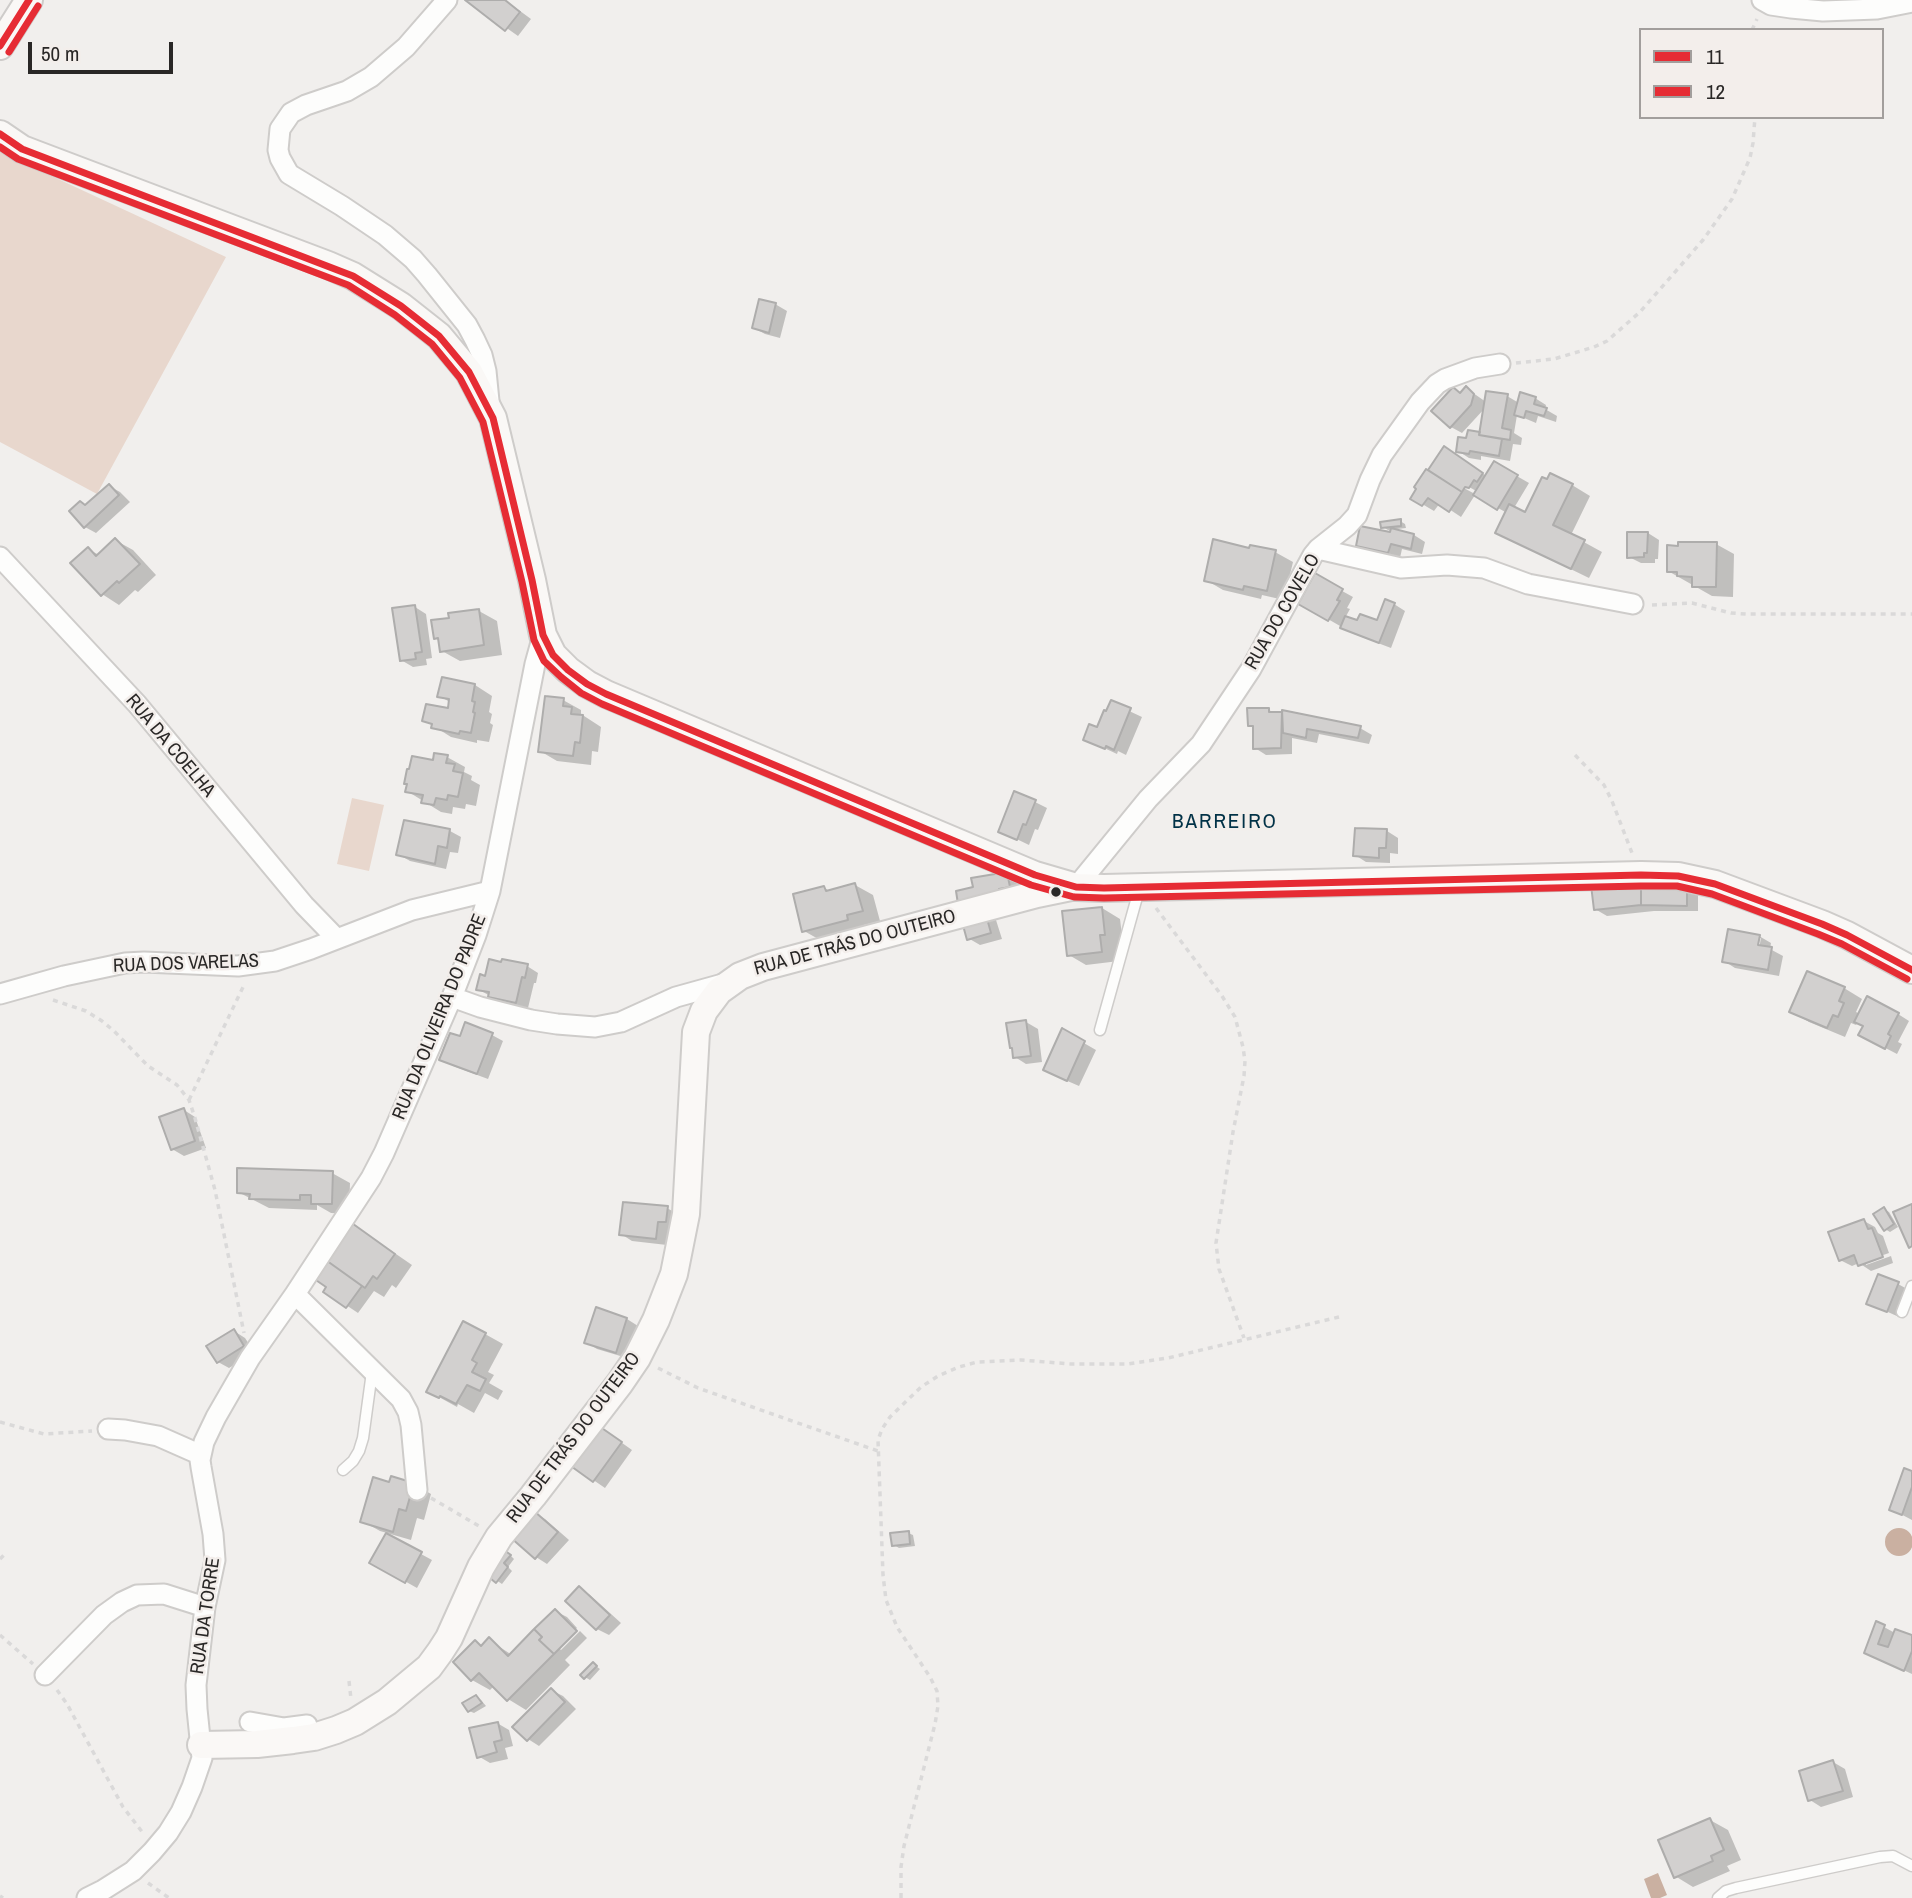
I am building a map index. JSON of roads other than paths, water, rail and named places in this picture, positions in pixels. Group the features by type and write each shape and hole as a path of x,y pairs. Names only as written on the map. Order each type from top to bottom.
{"street":[{"path":"0,46 29,0"},
{"path":"447,0 406,47 371,77 347,91 291,113 280,130 278,150 279,158 289,174 342,206 392,241 413,260 467,324 482,355 489,412"},
{"path":"1762,0 1770,5 1823,11 1877,9 1912,2"},
{"path":"0,134 22,149 328,265 377,289 439,336 468,372 493,418 543,635 553,655 568,670 606,694 1035,874 1076,887 1678,876 1715,884 1847,935 1912,970"},
{"name":"RUA DO COVELO","path":"1076,887 1148,799 1201,744 1251,669 1318,549 1348,526 1357,515 1382,455 1410,415 1428,393 1445,379 1464,371 1500,364"},
{"path":"1318,549 1401,568 1447,565 1484,568 1528,584 1633,604"},
{"name":"RUA DA COELHA","path":"0,556 136,704 304,905 336,938"},
{"name":"RUA DA OLIVEIRA DO PADRE","path":"201,1455 211,1426 250,1358 358,1199 377,1166 452,997 490,891 543,635"},
{"name":"RUA DE TRÁS DO OUTEIRO","path":"201,1745 257,1744 314,1737 355,1722 429,1667 449,1638 477,1575 499,1537 612,1394 637,1358 656,1320 674,1274 684,1234 696,1032 710,1000 719,991 752,971 774,964 1037,894 1076,887"},
{"name":"RUA DOS VARELAS","path":"0,994 125,963 254,965 292,956 412,910 490,891"},
{"path":"452,997 531,1020 594,1027 621,1022 669,999 731,982"},
{"path":"295,1294 401,1399 411,1425 417,1490"},
{"path":"108,1429 158,1436 201,1455"},
{"name":"RUA DA TORRE","path":"87,1898 133,1871 168,1833 181,1812 202,1758 196,1685 215,1549 201,1455"},
{"path":"44,1675 104,1615 137,1594 164,1594 205,1607"},
{"path":"250,1722 284,1728 301,1727 371,1709 396,1694"}],"lane":[{"path":"1100,1030 1140,886"},
{"path":"1902,1312 1912,1286"},
{"path":"344,1470 359,1451 363,1438 372,1371"},
{"path":"1718,1898 1726,1891 1736,1888 1880,1857 1894,1856 1912,1867"}],"district":[{"name":"BARREIRO","path":"1225,822"}]}
